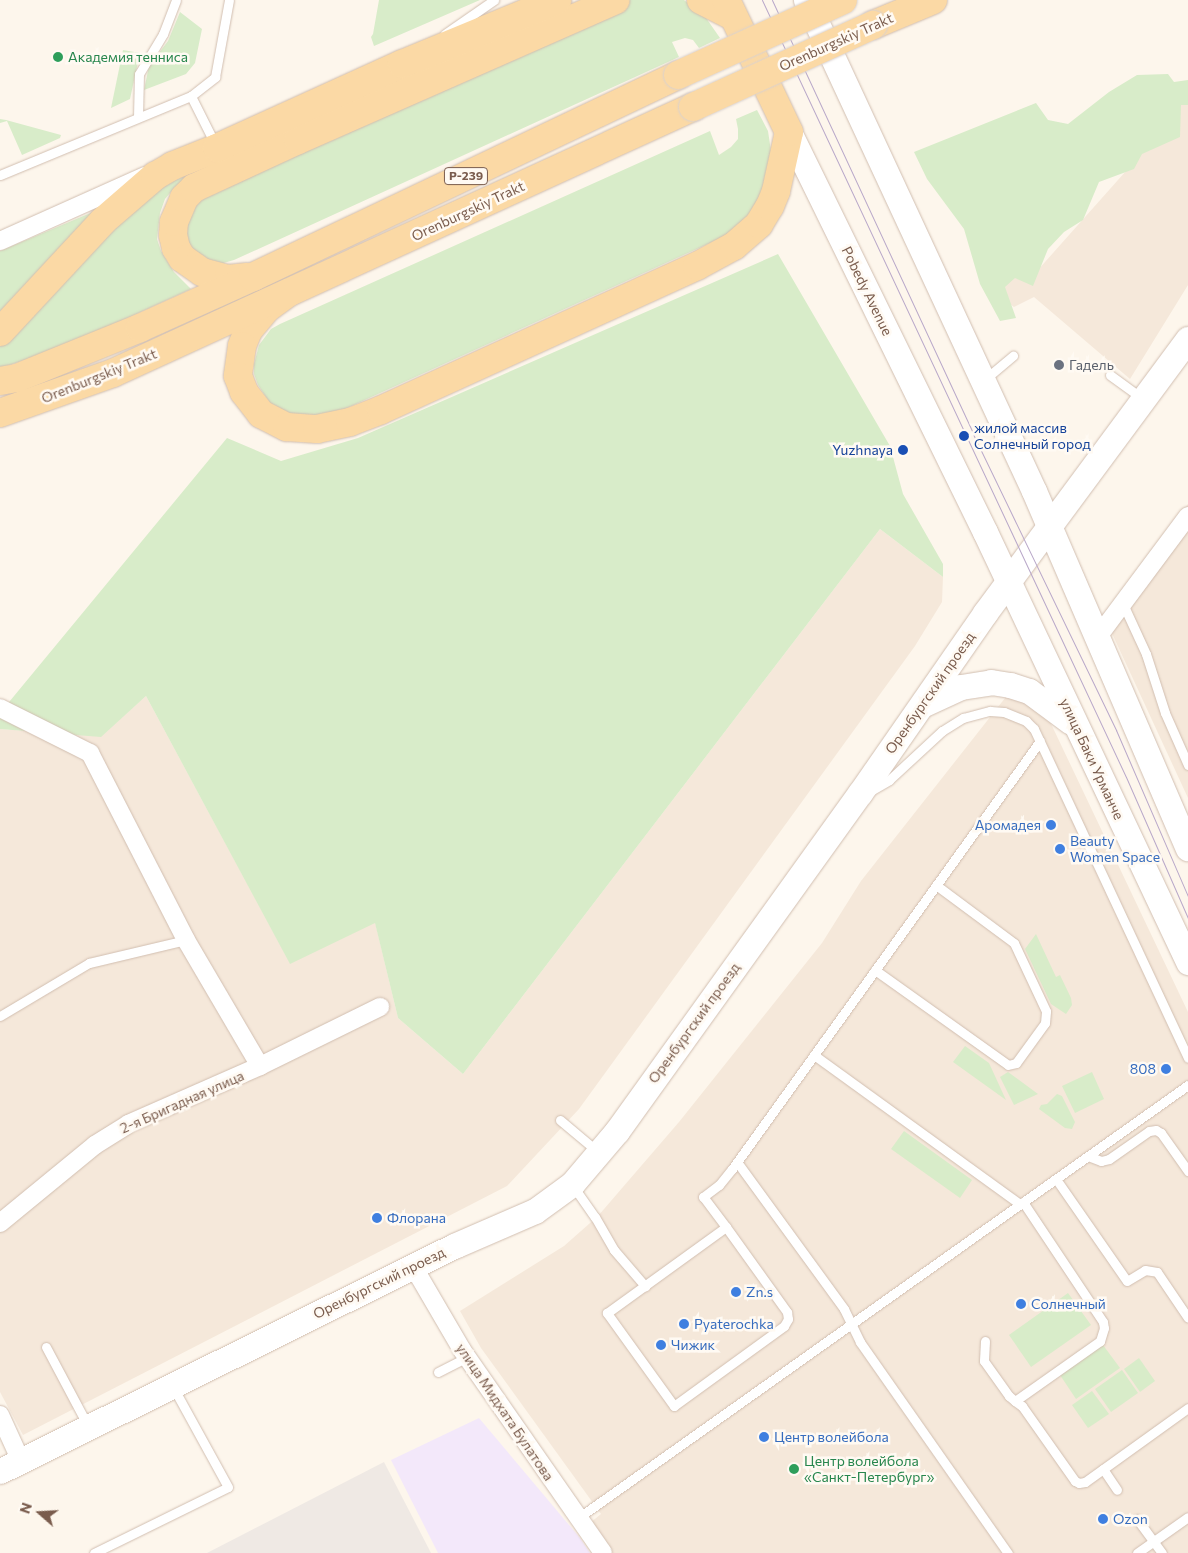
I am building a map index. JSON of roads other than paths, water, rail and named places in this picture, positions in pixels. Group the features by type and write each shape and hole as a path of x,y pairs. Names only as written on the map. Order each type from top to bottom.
{"main road":[{"path":"0,332 103,221 155,176 172,166 217,148 402,64 557,0"},
{"path":"253,277 228,279 214,277 202,272 182,258 176,248 173,235 174,222 184,198 194,188 306,136 615,0"},
{"path":"701,0 729,8"},
{"path":"806,0 1050,527 1188,848"},
{"name":"Р-239","path":"0,381 17,378 140,328 253,277 678,75 843,0"},
{"name":"Orenburgskiy Trakt","path":"0,413 113,373 693,107 933,0"},
{"name":"Pobedy Avenue","path":"729,8 960,480 1008,583"},
{"path":"288,294 267,308 248,331 239,363 238,376 244,392 251,405 261,414 287,427 317,429 350,422 698,266 734,246 759,224 770,206 776,191 789,132"},
{"name":"Оренбургский проезд","path":"11,1466 89,1428 172,1384 454,1246 535,1211 572,1184 600,1153 860,793 1008,583 1188,339"},
{"name":"улица Баки Урманче","path":"1008,583 1188,962"},
{"path":"920,706 961,687 991,682 1029,691 1076,725"}],"street":[{"path":"0,241 140,178 172,166"},
{"path":"1097,638 1188,516"},
{"path":"0,708 90,752 186,940 260,1066"},
{"name":"2-я Бригадная улица","path":"0,1223 95,1144 120,1129 260,1066 380,1008"},
{"name":"улица Мидхата Булатова","path":"413,1266 467,1357 603,1553"},
{"path":"0,1415 11,1466"}],"lane":[{"path":"138,116 139,74 163,34 176,0"},
{"path":"0,175 138,116 191,96 216,77 229,0"},
{"path":"402,64 494,0"},
{"path":"191,96 217,148"},
{"path":"982,381 1013,356"},
{"path":"1110,375 1144,399"},
{"path":"1123,604 1146,654 1164,713 1188,765"},
{"path":"860,793 889,780 942,730 974,714 990,711 1013,714 1030,725 1040,741 1188,1058"},
{"path":"726,1227 606,1314 674,1406 784,1326 788,1319 787,1312 726,1227 703,1197 719,1185 738,1162 1040,741"},
{"path":"875,970 1008,1065 1016,1062 1039,1031 1045,1021 1046,1011 1016,946 1009,938 936,886"},
{"path":"0,1016 89,962 186,940"},
{"path":"814,1055 1022,1203 1103,1322 1104,1328 1100,1341 1015,1401"},
{"path":"578,1518 1188,1085"},
{"path":"560,1120 600,1153"},
{"path":"1088,1156 1101,1161 1109,1159 1149,1131 1156,1130 1161,1133 1188,1171"},
{"path":"738,1162 844,1309 860,1342 1008,1553"},
{"path":"1056,1179 1128,1283 1145,1270 1157,1272 1188,1318"},
{"path":"572,1184 595,1217 614,1250 645,1286"},
{"path":"985,1342 984,1361 1009,1396 1022,1406 1077,1482 1085,1482 1188,1408"},
{"path":"46,1347 89,1428"},
{"path":"438,1372 467,1357"},
{"path":"94,1553 228,1487 172,1384"},
{"path":"1103,1470 1117,1490"},
{"path":"1137,1553 1188,1517"},
{"path":"1138,1518 1162,1553"}],"tram line":[{"path":"762,0 1126,777 1188,918"},
{"path":"772,0 973,434 1116,730 1188,896"}],"place":[{"name":"Академия тенниса","path":"58,57"},
{"name":"Гадель","path":"1059,365"},
{"name":"жилой массив Солнечный город","path":"964,436"},
{"name":"Yuzhnaya","path":"903,450"},
{"name":"Аромадея","path":"1051,825"},
{"name":"Beauty Women Space","path":"1060,849"},
{"name":"808","path":"1166,1069"},
{"name":"Флорана","path":"377,1218"},
{"name":"Zn.s","path":"736,1292"},
{"name":"Солнечный","path":"1021,1304"},
{"name":"Pyaterochka","path":"684,1324"},
{"name":"Чижик","path":"661,1345"},
{"name":"Центр волейбола","path":"764,1437"},
{"name":"Центр волейбола «Санкт-Петербург»","path":"794,1469"},
{"name":"Ozon","path":"1103,1519"}]}
